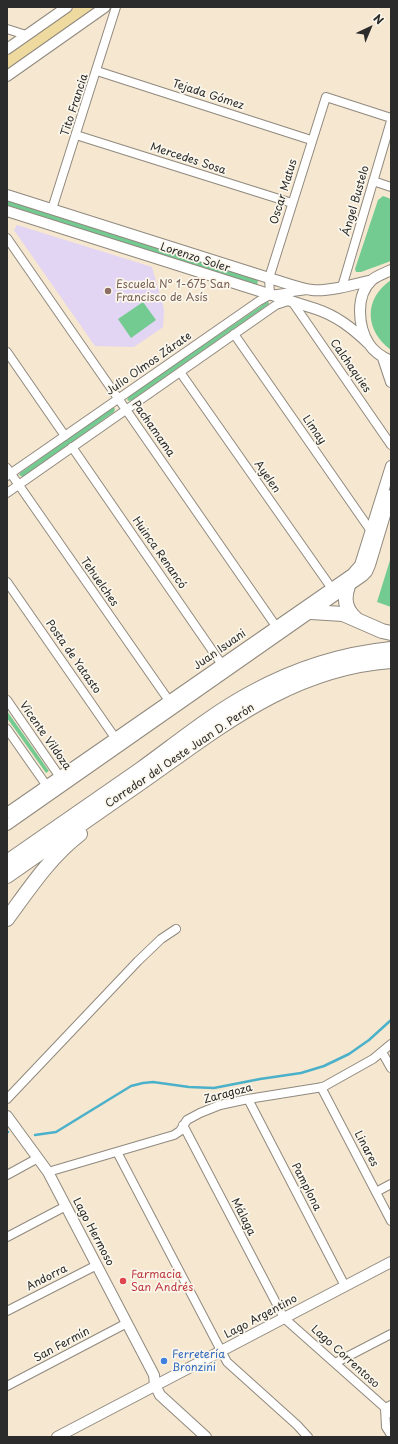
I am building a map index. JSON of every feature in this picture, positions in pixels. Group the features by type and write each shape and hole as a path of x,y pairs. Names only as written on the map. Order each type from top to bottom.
{"highway":[{"path":"348,586 345,598 346,606 350,614 360,622"},
{"path":"311,612 344,614 382,631 391,633"},
{"name":"Corredor del Oeste Juan D. Perón","path":"7,862 207,722 250,694 285,676 321,663 353,655 391,649"},
{"name":"Corredor del Oeste Juan D. Perón","path":"7,876 221,726 271,696 318,676 357,665 391,661"},
{"path":"7,918 56,856 77,836 115,807 136,786"}],"street":[{"path":"7,49 66,7"},
{"path":"7,76 105,7"},
{"name":"Tito Francia","path":"52,209 97,71 116,7"},
{"path":"7,29 26,35"},
{"name":"Tejada Gómez","path":"97,71 312,140"},
{"name":"Oscar Matus","path":"270,295 269,278 326,97 391,119"},
{"name":"Ángel Bustelo","path":"342,287 391,119"},
{"name":"Mercedes Sosa","path":"76,135 292,203"},
{"path":"373,181 391,187"},
{"name":"Lorenzo Soler","path":"7,194 269,278 311,290 342,287 372,280 391,270"},
{"name":"Lorenzo Soler","path":"7,211 329,313 348,325 368,343 375,352 387,359"},
{"name":"Pachamama","path":"7,238 278,630"},
{"path":"368,343 362,327 360,312 361,300 365,290 372,280"},
{"name":"Julio Olmos Zárate","path":"8,473 65,436 259,301 270,295 311,290"},
{"path":"7,492 276,305 291,300"},
{"name":"Calchaquies","path":"291,300 391,445"},
{"name":"Limay","path":"234,334 375,533"},
{"path":"7,352 65,436"},
{"path":"387,359 391,382"},
{"name":"Ayelen","path":"180,372 334,591"},
{"name":"Huinca Renancó","path":"72,447 224,667"},
{"name":"Juan Isuani","path":"278,630 296,613 334,591 348,586 367,572 391,466"},
{"name":"Tehuelches","path":"8,473 18,484 171,704"},
{"name":"Juan Isuani","path":"7,813 49,789 278,630 311,612 360,565 391,495"},
{"name":"Posta de Yatasto","path":"7,582 118,741"},
{"path":"296,613 311,612"},
{"name":"Vicente Vildoza","path":"7,700 62,780"},
{"path":"8,732 49,789"},
{"name":"Juan Isuani","path":"7,825 49,789"},
{"path":"7,1098 138,961 161,939 176,929"},
{"name":"Zaragoza","path":"48,1172 174,1135 180,1131 187,1120 206,1110 233,1101 321,1087 368,1062 391,1044"},
{"path":"382,1052 391,1068"},
{"name":"Linares","path":"321,1087 391,1221"},
{"name":"Pamplona","path":"248,1099 345,1286"},
{"name":"Lago Hermoso","path":"7,1116 48,1172 154,1375 155,1386 160,1395 206,1437"},
{"name":"Málaga","path":"183,1125 284,1318"},
{"path":"117,1152 227,1362 297,1425 308,1437"},
{"path":"7,1175 38,1158"},
{"path":"376,1192 391,1184"},
{"path":"7,1237 66,1206"},
{"name":"Lago Argentino","path":"57,1437 391,1262"},
{"name":"Andorra","path":"7,1311 97,1265"},
{"name":"Lago Correntoso","path":"284,1318 389,1409"},
{"name":"San Fermín","path":"7,1386 127,1323"},
{"path":"335,1363 391,1334"},
{"path":"389,1409 386,1427 391,1435"}],"shaded area":[{"name":"Escuela N° 1-675 San Francisco de Asís","path":"17,225 152,267 164,309 163,327 134,347 95,346 14,230"}],"green space":[{"path":"383,196 391,199 391,261 361,272 356,272 355,269 378,200"},
{"path":"7,200 258,280 257,286 7,205"},
{"path":"391,280 391,350 376,334 372,325 371,315 372,305 376,296"},
{"path":"268,301 269,304 132,400 127,400 129,396"},
{"path":"143,302 156,320 131,338 118,319"},
{"path":"113,407 115,409 114,412 23,477 19,475 20,473"},
{"path":"391,557 391,607 377,602"},
{"path":"7,711 49,771 46,773 7,718"}],"sand":[{"path":"75,7 99,7 7,71 7,55"}],"waterway":[{"path":"35,1135 56,1132 131,1086 143,1083 153,1082 189,1087 214,1088 301,1073 324,1066 349,1054 369,1040 391,1020"}],"place":[{"name":"Escuela N° 1-675 San Francisco de Asís","path":"108,291"},
{"name":"Farmacia San Andrés","path":"123,1281"},
{"name":"Ferretería Bronzini","path":"164,1361"}]}
